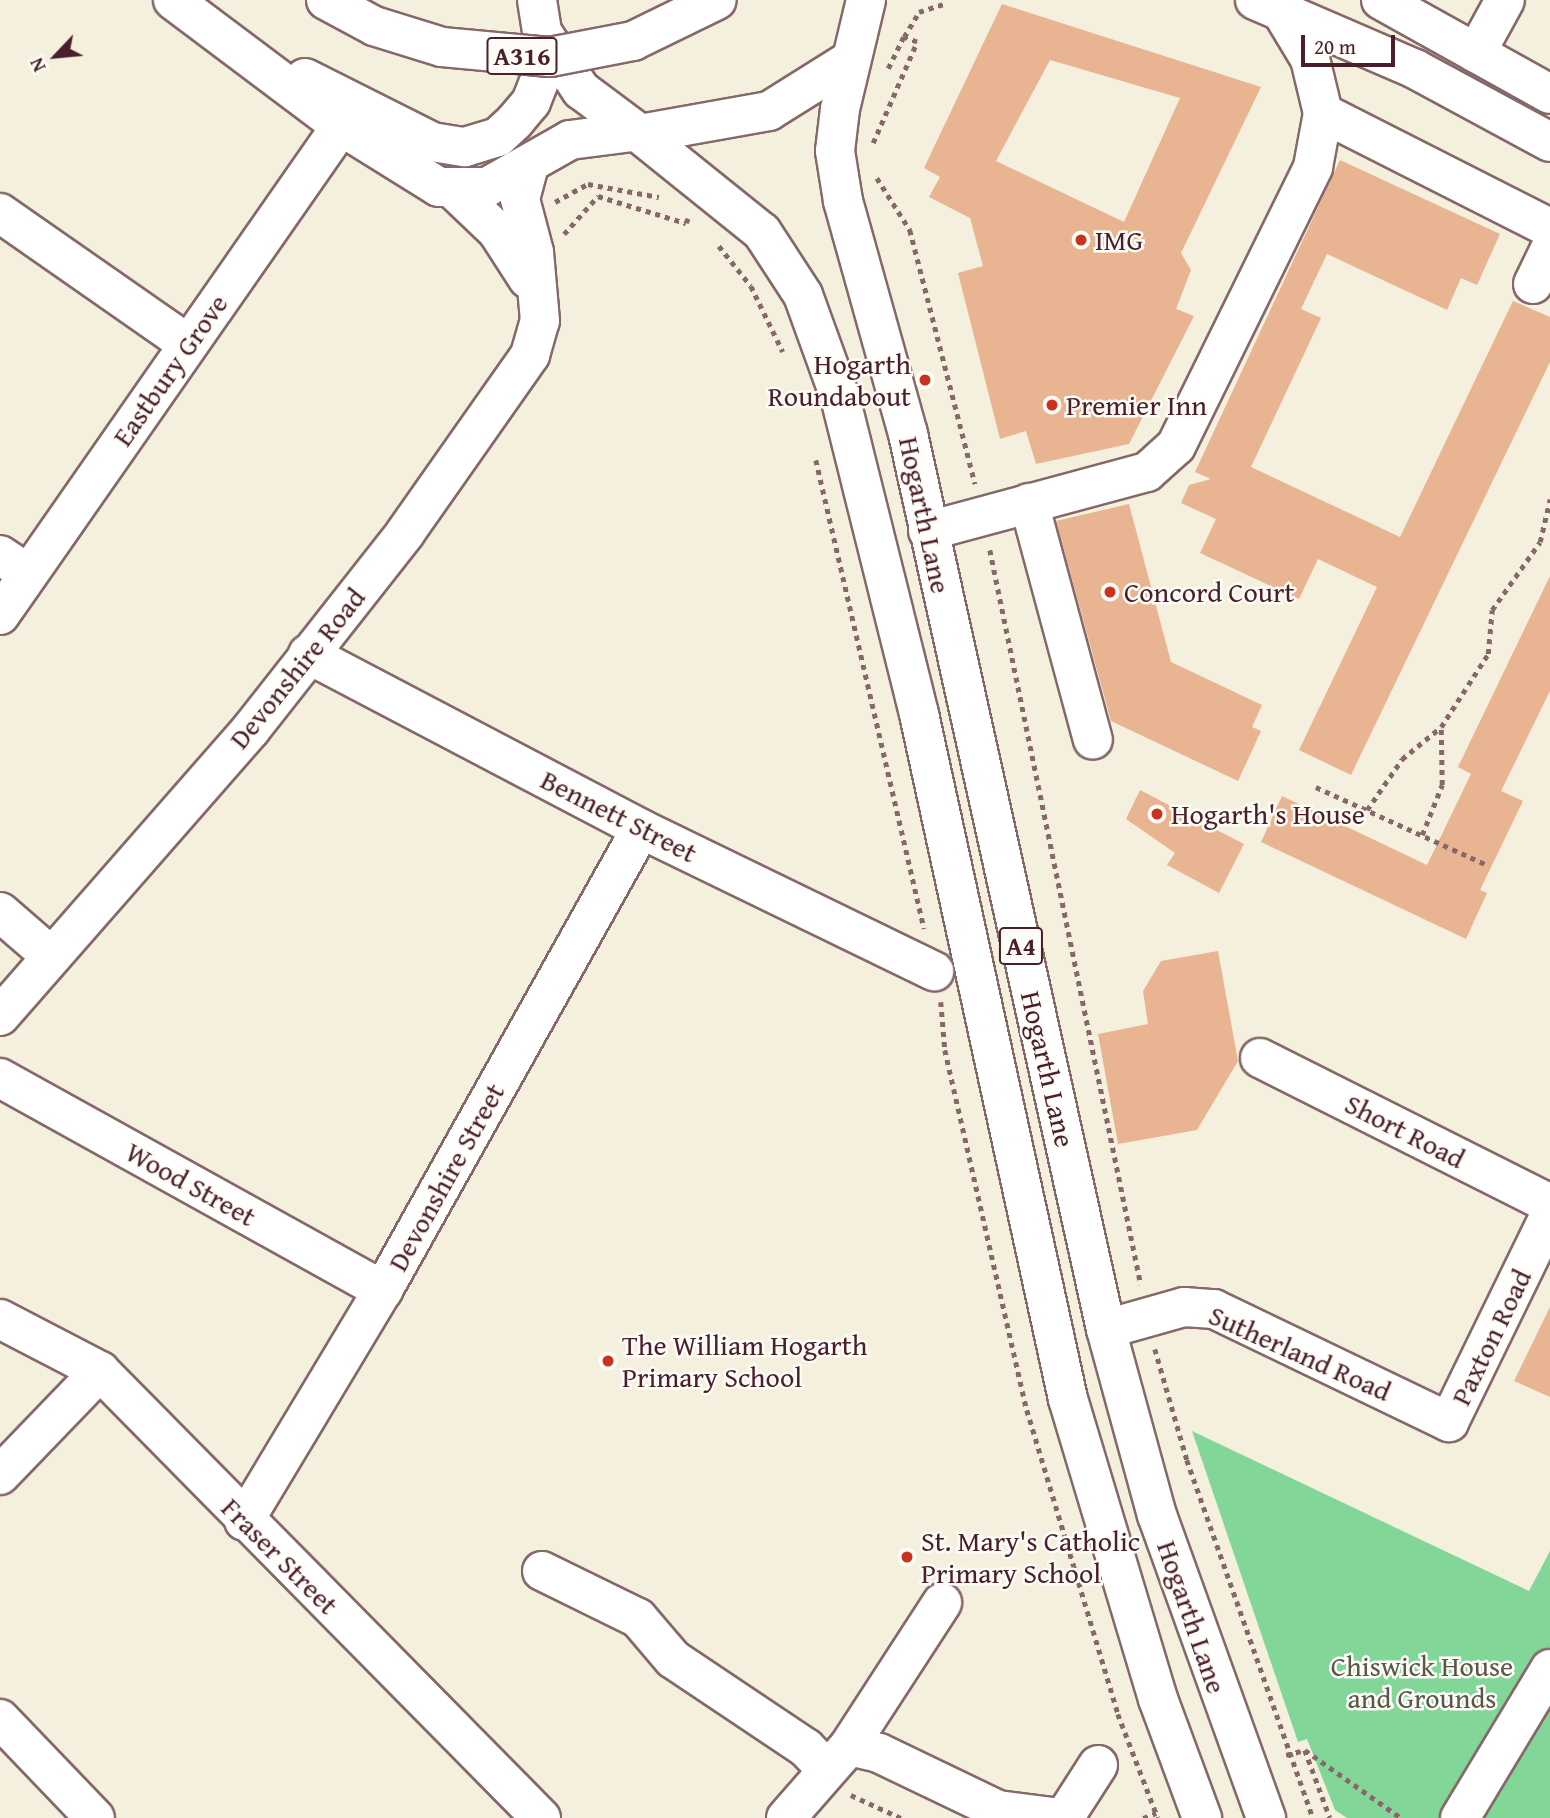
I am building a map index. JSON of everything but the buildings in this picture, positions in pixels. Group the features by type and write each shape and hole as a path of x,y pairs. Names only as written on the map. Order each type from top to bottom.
{"main road":[{"name":"A316","path":"173,0 243,48 341,126 424,180 456,191 487,187 528,169 570,140 636,133"},
{"name":"A316","path":"326,0 374,26 442,47 550,57 633,41 717,0"},
{"path":"520,0 544,27 580,90 636,133 769,111 849,61 866,0"},
{"path":"1323,0 1550,115"},
{"path":"1381,0 1550,94"},
{"path":"1476,54 1505,0"},
{"path":"928,531 1147,472 1176,446 1313,167 1323,113 1310,59 1268,6"},
{"path":"1268,6 1415,69 1550,142"},
{"name":"A316","path":"243,48 432,142 466,147 498,137 531,102 544,27"},
{"name":"Hogarth Lane","path":"849,61 835,151 843,201 928,531 1106,1329 1157,1515 1266,1818"},
{"path":"1323,113 1550,228"},
{"name":"Eastbury Grove","path":"0,615 14,565 188,344 341,126"},
{"name":"Hogarth Lane","path":"636,133 762,232 803,295 841,397 916,702 1068,1399 1154,1686 1202,1818"},
{"name":"Devonshire Road","path":"0,1016 251,729 412,523 530,355 540,321 520,199 528,169"},
{"name":"Devonshire Road","path":"456,191 498,231 536,290"},
{"path":"0,213 188,344"},
{"path":"1534,284 1550,248"},
{"path":"1029,503 1093,740"},
{"name":"Bennett Street","path":"308,654 641,829 934,971"},
{"name":"Devonshire Street","path":"244,1521 383,1290 641,829"},
{"path":"0,912 51,956"},
{"name":"Short Road","path":"1260,1058 1550,1204"},
{"name":"Wood Street","path":"0,1078 383,1290"},
{"name":"Paxton Road","path":"1450,1422 1550,1215"},
{"name":"Sutherland Road","path":"1106,1329 1184,1307 1214,1308 1450,1422"},
{"name":"Fraser Street","path":"0,1319 100,1371 244,1521 541,1818"},
{"path":"0,1475 100,1371"},
{"path":"542,1571 638,1618 673,1659 832,1765 879,1753 998,1810 1062,1818 1098,1765"},
{"path":"786,1818 832,1765 942,1603"},
{"path":"1461,1818 1550,1669"},
{"path":"0,1719 95,1818"}],"path":[{"path":"881,86 919,12 946,3"},
{"path":"873,159 872,146 917,42 904,37"},
{"name":"Hogarth Lane","path":"873,172 910,230 977,491"},
{"path":"554,230 556,243 598,196 686,223 688,218"},
{"path":"550,205 552,217"},
{"path":"1367,810 1402,759 1441,727 1488,654 1492,610 1540,542 1550,499"},
{"name":"Hogarth Lane","path":"990,549 1143,1295"},
{"path":"1422,835 1442,785 1441,727"},
{"path":"1316,787 1489,866"},
{"name":"Hogarth Lane","path":"1153,1342 1286,1755 1313,1818"},
{"path":"1286,1755 1306,1749"},
{"path":"1306,1749 1330,1818"},
{"path":"1306,1749 1401,1818"},
{"path":"832,1765 901,1818"},
{"path":"1143,1818 1156,1813"}],"green space":[{"name":"Chiswick House and Grounds","path":"1192,1431 1529,1591 1550,1551 1550,1818 1347,1818 1335,1810 1307,1739 1298,1742"}],"place":[{"name":"IMG","path":"1081,240"},
{"name":"Hogarth Roundabout","path":"925,380"},
{"name":"Premier Inn","path":"1052,405"},
{"name":"Concord Court","path":"1110,592"},
{"name":"Hogarth's House","path":"1157,814"},
{"name":"The William Hogarth Primary School","path":"608,1361"},
{"name":"St. Mary's Catholic Primary School","path":"907,1557"}]}
